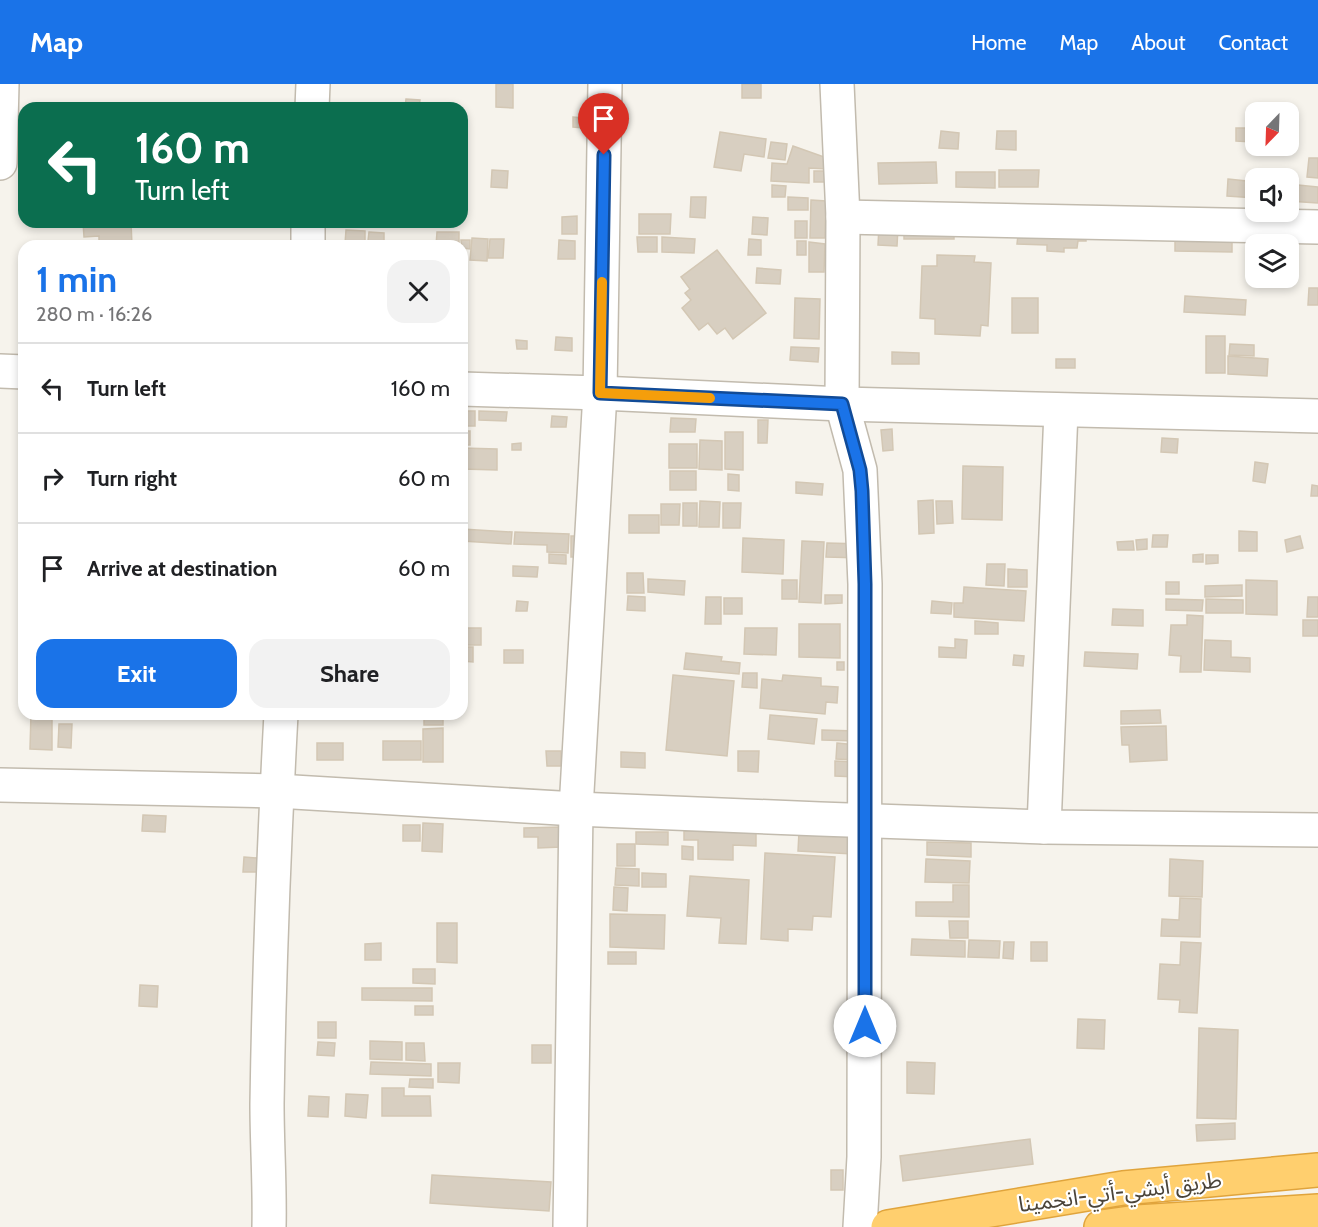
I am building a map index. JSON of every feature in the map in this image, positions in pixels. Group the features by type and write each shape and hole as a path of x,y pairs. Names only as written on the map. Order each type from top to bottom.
{"highway":[{"name":"طريق أبشي-أتي-انجمينا","path":"888,1227 1123,1188 1318,1170"},
{"path":"1101,1227 1137,1222 1318,1211"}],"street":[{"path":"0,163 2,84"},
{"path":"312,102 313,84"},
{"path":"570,1227 576,808 600,393 605,84"},
{"path":"837,84 843,217 842,404 860,470 865,584 864,1157 860,1227"},
{"path":"843,217 1318,227"},
{"path":"0,371 18,372"},
{"path":"468,389 1061,411 1318,416"},
{"path":"1044,827 1061,411"},
{"path":"269,1227 270,1168 267,1106 276,791 281,720"},
{"path":"0,785 276,791 576,808 1044,827 1318,830"}],"building":[{"path":"496,84 513,84 513,108 496,107"},
{"path":"742,84 761,84 761,98 742,98"},
{"path":"406,99 420,100 420,102 406,102"},
{"path":"573,117 583,118 583,128 573,127"},
{"path":"1236,128 1245,128 1245,142 1236,141"},
{"path":"941,131 959,133 958,149 939,148"},
{"path":"997,131 1016,131 1016,150 996,149"},
{"path":"720,132 766,139 764,157 744,154 741,171 714,167"},
{"path":"771,142 787,144 785,160 768,158"},
{"path":"793,146 827,158 827,169 809,168 809,183 771,181 772,163 787,164"},
{"path":"1309,158 1318,158 1318,178 1307,177"},
{"path":"936,162 937,183 879,184 878,163"},
{"path":"492,170 508,171 507,188 491,187"},
{"path":"999,170 1039,170 1038,187 999,187"},
{"path":"814,171 828,171 828,182 814,182"},
{"path":"956,172 995,172 995,188 956,187"},
{"path":"1228,179 1245,181 1245,197 1227,196"},
{"path":"772,185 786,186 785,197 772,197"},
{"path":"1299,185 1318,187 1318,203 1299,202"},
{"path":"691,197 706,197 705,218 690,217"},
{"path":"788,197 808,198 808,210 788,210"},
{"path":"811,200 826,201 825,238 810,238"},
{"path":"639,214 671,214 670,234 639,234"},
{"path":"577,216 577,234 562,234 562,217"},
{"path":"753,217 768,218 767,235 752,234"},
{"path":"795,221 807,221 807,238 795,238"},
{"path":"879,226 898,227 897,246 878,245"},
{"path":"904,227 954,227 954,239 904,239"},
{"path":"83,228 131,228 132,240 99,240 99,236 84,237"},
{"path":"346,230 365,231 365,240 345,240"},
{"path":"369,232 384,233 384,240 368,240"},
{"path":"437,232 459,232 459,240 436,240"},
{"path":"1018,235 1086,237 1086,241 1078,241 1077,248 1064,248 1064,252 1047,251 1047,245 1017,244"},
{"path":"1175,236 1232,237 1232,252 1175,251"},
{"path":"637,237 657,237 657,252 638,252"},
{"path":"662,237 695,239 694,253 662,252"},
{"path":"472,238 488,239 487,261 470,260"},
{"path":"490,239 504,239 503,258 488,258"},
{"path":"749,239 761,240 761,255 748,255"},
{"path":"559,240 575,241 575,259 558,259"},
{"path":"797,241 806,241 806,255 797,255"},
{"path":"809,242 825,244 824,272 809,272"},
{"path":"717,250 766,313 733,339 725,328 717,334 708,323 699,330 682,308 691,300 685,293 690,289 681,277"},
{"path":"937,255 975,256 974,262 991,263 988,326 981,325 980,336 935,334 935,319 920,318 922,266 937,266"},
{"path":"757,268 781,270 780,284 756,283"},
{"path":"1309,288 1318,288 1318,305 1308,305"},
{"path":"1185,296 1246,300 1245,315 1184,312"},
{"path":"795,298 820,299 819,339 794,338"},
{"path":"1012,298 1038,298 1038,333 1012,333"},
{"path":"1206,336 1225,336 1225,373 1206,373"},
{"path":"556,337 572,338 572,351 555,350"},
{"path":"516,340 527,341 527,349 517,349"},
{"path":"1230,344 1254,345 1254,356 1229,355"},
{"path":"791,347 819,348 818,362 790,360"},
{"path":"892,352 919,353 919,364 892,364"},
{"path":"1228,356 1268,359 1267,376 1228,374"},
{"path":"1056,359 1075,359 1075,368 1056,368"},
{"path":"468,411 475,411 475,426 468,426"},
{"path":"479,411 507,412 506,421 479,420"},
{"path":"552,416 567,417 566,427 551,427"},
{"path":"671,418 696,419 695,432 670,432"},
{"path":"758,420 768,420 767,443 758,443"},
{"path":"892,429 893,450 883,451 881,430"},
{"path":"468,431 470,431 470,445 468,445"},
{"path":"725,432 743,432 743,470 725,469"},
{"path":"1162,438 1178,439 1177,453 1161,452"},
{"path":"700,440 722,441 722,470 699,469"},
{"path":"521,443 521,450 512,450 512,444"},
{"path":"669,444 697,444 697,468 669,468"},
{"path":"468,448 497,449 497,470 468,469"},
{"path":"1255,462 1268,464 1265,483 1253,481"},
{"path":"963,466 1003,467 1002,520 962,519"},
{"path":"670,471 696,471 696,490 670,490"},
{"path":"728,474 739,475 739,491 728,490"},
{"path":"796,482 823,484 822,495 796,493"},
{"path":"1312,485 1318,486 1318,496 1311,496"},
{"path":"933,500 934,533 919,534 918,501"},
{"path":"700,501 720,502 719,527 699,527"},
{"path":"936,501 952,501 953,523 937,524"},
{"path":"683,503 697,503 697,526 683,526"},
{"path":"723,503 741,503 740,528 723,528"},
{"path":"661,504 680,504 679,525 661,525"},
{"path":"629,515 659,515 659,533 629,533"},
{"path":"468,529 512,532 511,544 468,541"},
{"path":"1239,531 1257,532 1257,551 1239,551"},
{"path":"515,532 569,534 568,553 547,552 547,545 514,544"},
{"path":"1153,535 1168,535 1167,547 1152,547"},
{"path":"571,536 578,536 578,557 571,557"},
{"path":"1300,536 1303,548 1287,552 1285,540"},
{"path":"743,538 784,540 783,574 742,572"},
{"path":"1147,539 1147,549 1137,550 1136,540"},
{"path":"802,541 824,542 821,603 799,602"},
{"path":"1133,541 1134,550 1118,550 1117,542"},
{"path":"827,543 863,544 862,558 826,557"},
{"path":"549,554 566,555 566,564 549,563"},
{"path":"1203,554 1203,562 1193,562 1193,555"},
{"path":"1206,555 1218,555 1218,563 1206,564"},
{"path":"987,564 1005,564 1004,586 986,585"},
{"path":"513,566 538,567 537,577 513,576"},
{"path":"1008,569 1027,570 1027,587 1008,587"},
{"path":"627,573 643,573 644,593 627,593"},
{"path":"648,579 685,581 684,595 648,592"},
{"path":"782,580 797,580 797,599 782,599"},
{"path":"1246,580 1277,581 1277,615 1246,614"},
{"path":"1166,582 1179,582 1179,594 1166,594"},
{"path":"1242,585 1242,596 1205,597 1205,586"},
{"path":"964,587 1026,591 1024,621 954,617 954,603 963,603"},
{"path":"825,595 842,595 842,603 825,604"},
{"path":"628,596 645,597 645,611 627,610"},
{"path":"706,597 721,597 721,624 705,624"},
{"path":"1308,597 1318,597 1318,617 1307,617"},
{"path":"724,598 742,598 742,614 724,614"},
{"path":"1166,599 1203,600 1202,611 1166,610"},
{"path":"1206,599 1243,600 1243,613 1206,613"},
{"path":"517,601 528,602 527,611 516,611"},
{"path":"932,601 952,603 951,614 931,613"},
{"path":"1113,609 1143,610 1143,626 1112,625"},
{"path":"1187,615 1203,616 1201,672 1180,672 1181,656 1169,655 1171,625 1187,625"},
{"path":"1303,620 1318,620 1318,636 1303,636"},
{"path":"975,621 998,623 998,634 975,634"},
{"path":"799,624 840,624 840,658 799,657"},
{"path":"468,628 481,628 481,645 468,645"},
{"path":"745,628 777,628 776,655 744,654"},
{"path":"955,639 967,640 966,658 939,657 939,647 955,648"},
{"path":"1205,640 1231,641 1231,657 1250,658 1250,672 1204,670"},
{"path":"468,647 473,647 473,662 468,662"},
{"path":"504,650 523,650 523,663 504,663"},
{"path":"1085,652 1138,654 1137,669 1084,666"},
{"path":"686,653 722,657 721,661 740,663 739,674 684,669"},
{"path":"1014,655 1024,656 1023,666 1013,665"},
{"path":"837,662 844,662 844,670 837,670"},
{"path":"743,673 757,673 757,688 742,687"},
{"path":"673,675 734,681 727,756 666,750"},
{"path":"783,675 821,678 821,686 838,687 837,703 826,702 825,714 760,708 762,679 782,681"},
{"path":"1160,710 1161,723 1121,724 1121,711"},
{"path":"770,715 817,719 814,744 768,739"},
{"path":"31,720 52,720 52,750 30,749"},
{"path":"424,720 443,720 443,725 424,725"},
{"path":"59,724 72,724 71,748 58,747"},
{"path":"1166,726 1167,760 1130,762 1129,745 1122,745 1121,727"},
{"path":"443,728 443,762 423,762 423,729"},
{"path":"822,730 856,731 856,741 822,740"},
{"path":"383,741 421,741 421,760 383,760"},
{"path":"317,743 343,743 343,760 317,760"},
{"path":"837,743 857,745 856,760 836,759"},
{"path":"546,751 561,751 561,766 547,766"},
{"path":"738,751 759,751 758,772 738,771"},
{"path":"621,752 645,753 645,768 621,767"},
{"path":"835,761 856,762 856,777 835,776"},
{"path":"143,815 166,816 165,832 142,831"},
{"path":"423,823 443,824 442,852 422,851"},
{"path":"403,825 420,825 420,841 403,841"},
{"path":"560,827 561,847 538,848 538,837 524,837 524,828"},
{"path":"684,831 756,833 756,846 733,845 733,860 698,859 698,840 684,840"},
{"path":"636,832 668,832 668,845 636,844"},
{"path":"799,832 853,834 853,854 798,851"},
{"path":"927,842 971,843 971,857 927,855"},
{"path":"617,844 635,844 635,866 617,866"},
{"path":"682,846 693,847 693,860 682,859"},
{"path":"765,853 835,857 831,917 813,916 812,930 788,929 788,941 761,939"},
{"path":"244,857 257,858 257,872 243,872"},
{"path":"926,859 970,861 969,883 925,882"},
{"path":"1170,859 1203,861 1202,897 1169,896"},
{"path":"616,868 639,869 639,886 615,885"},
{"path":"642,873 666,874 666,887 642,887"},
{"path":"690,876 749,880 746,944 719,943 721,918 687,916"},
{"path":"953,885 969,885 969,917 916,916 916,902 953,902"},
{"path":"614,887 628,888 627,911 613,910"},
{"path":"1180,898 1201,899 1200,937 1161,936 1162,919 1179,920"},
{"path":"610,914 665,915 664,949 610,947"},
{"path":"949,921 968,921 968,938 950,938"},
{"path":"437,923 457,923 457,963 437,962"},
{"path":"912,939 965,941 965,957 911,955"},
{"path":"969,940 1000,941 999,958 968,957"},
{"path":"1004,942 1014,942 1013,959 1003,958"},
{"path":"1031,942 1047,942 1047,961 1031,961"},
{"path":"1181,942 1201,943 1197,1013 1179,1012 1180,1000 1158,999 1160,964 1180,965"},
{"path":"381,943 381,960 365,960 365,944"},
{"path":"608,952 636,952 636,964 608,964"},
{"path":"413,969 435,969 435,984 413,983"},
{"path":"140,985 158,986 157,1007 139,1006"},
{"path":"362,988 432,988 432,1001 362,1000"},
{"path":"415,1006 433,1006 433,1015 415,1015"},
{"path":"1078,1019 1105,1020 1104,1049 1077,1048"},
{"path":"318,1022 336,1022 336,1038 318,1038"},
{"path":"1199,1028 1238,1030 1236,1119 1197,1118"},
{"path":"370,1041 402,1042 402,1060 370,1059"},
{"path":"318,1042 335,1043 334,1056 317,1055"},
{"path":"406,1043 424,1043 425,1061 406,1060"},
{"path":"532,1045 551,1045 551,1063 532,1063"},
{"path":"371,1062 431,1064 431,1076 370,1074"},
{"path":"907,1062 935,1063 934,1094 907,1093"},
{"path":"438,1063 460,1063 459,1083 438,1082"},
{"path":"410,1079 433,1079 433,1088 409,1087"},
{"path":"382,1088 404,1088 404,1096 430,1096 431,1116 382,1116"},
{"path":"346,1094 368,1095 366,1118 345,1116"},
{"path":"309,1096 329,1097 328,1117 308,1116"},
{"path":"1235,1123 1235,1139 1197,1141 1196,1125"},
{"path":"1030,1139 1033,1164 903,1181 900,1156"},
{"path":"831,1170 843,1170 843,1190 831,1190"},
{"path":"432,1175 551,1182 549,1211 430,1203"}],"slow traffic":[{"path":"602,282 600,393 710,398"}],"route":[{"path":"604,155 600,393 842,404 860,470 862,491 865,584 865,1026"}]}
